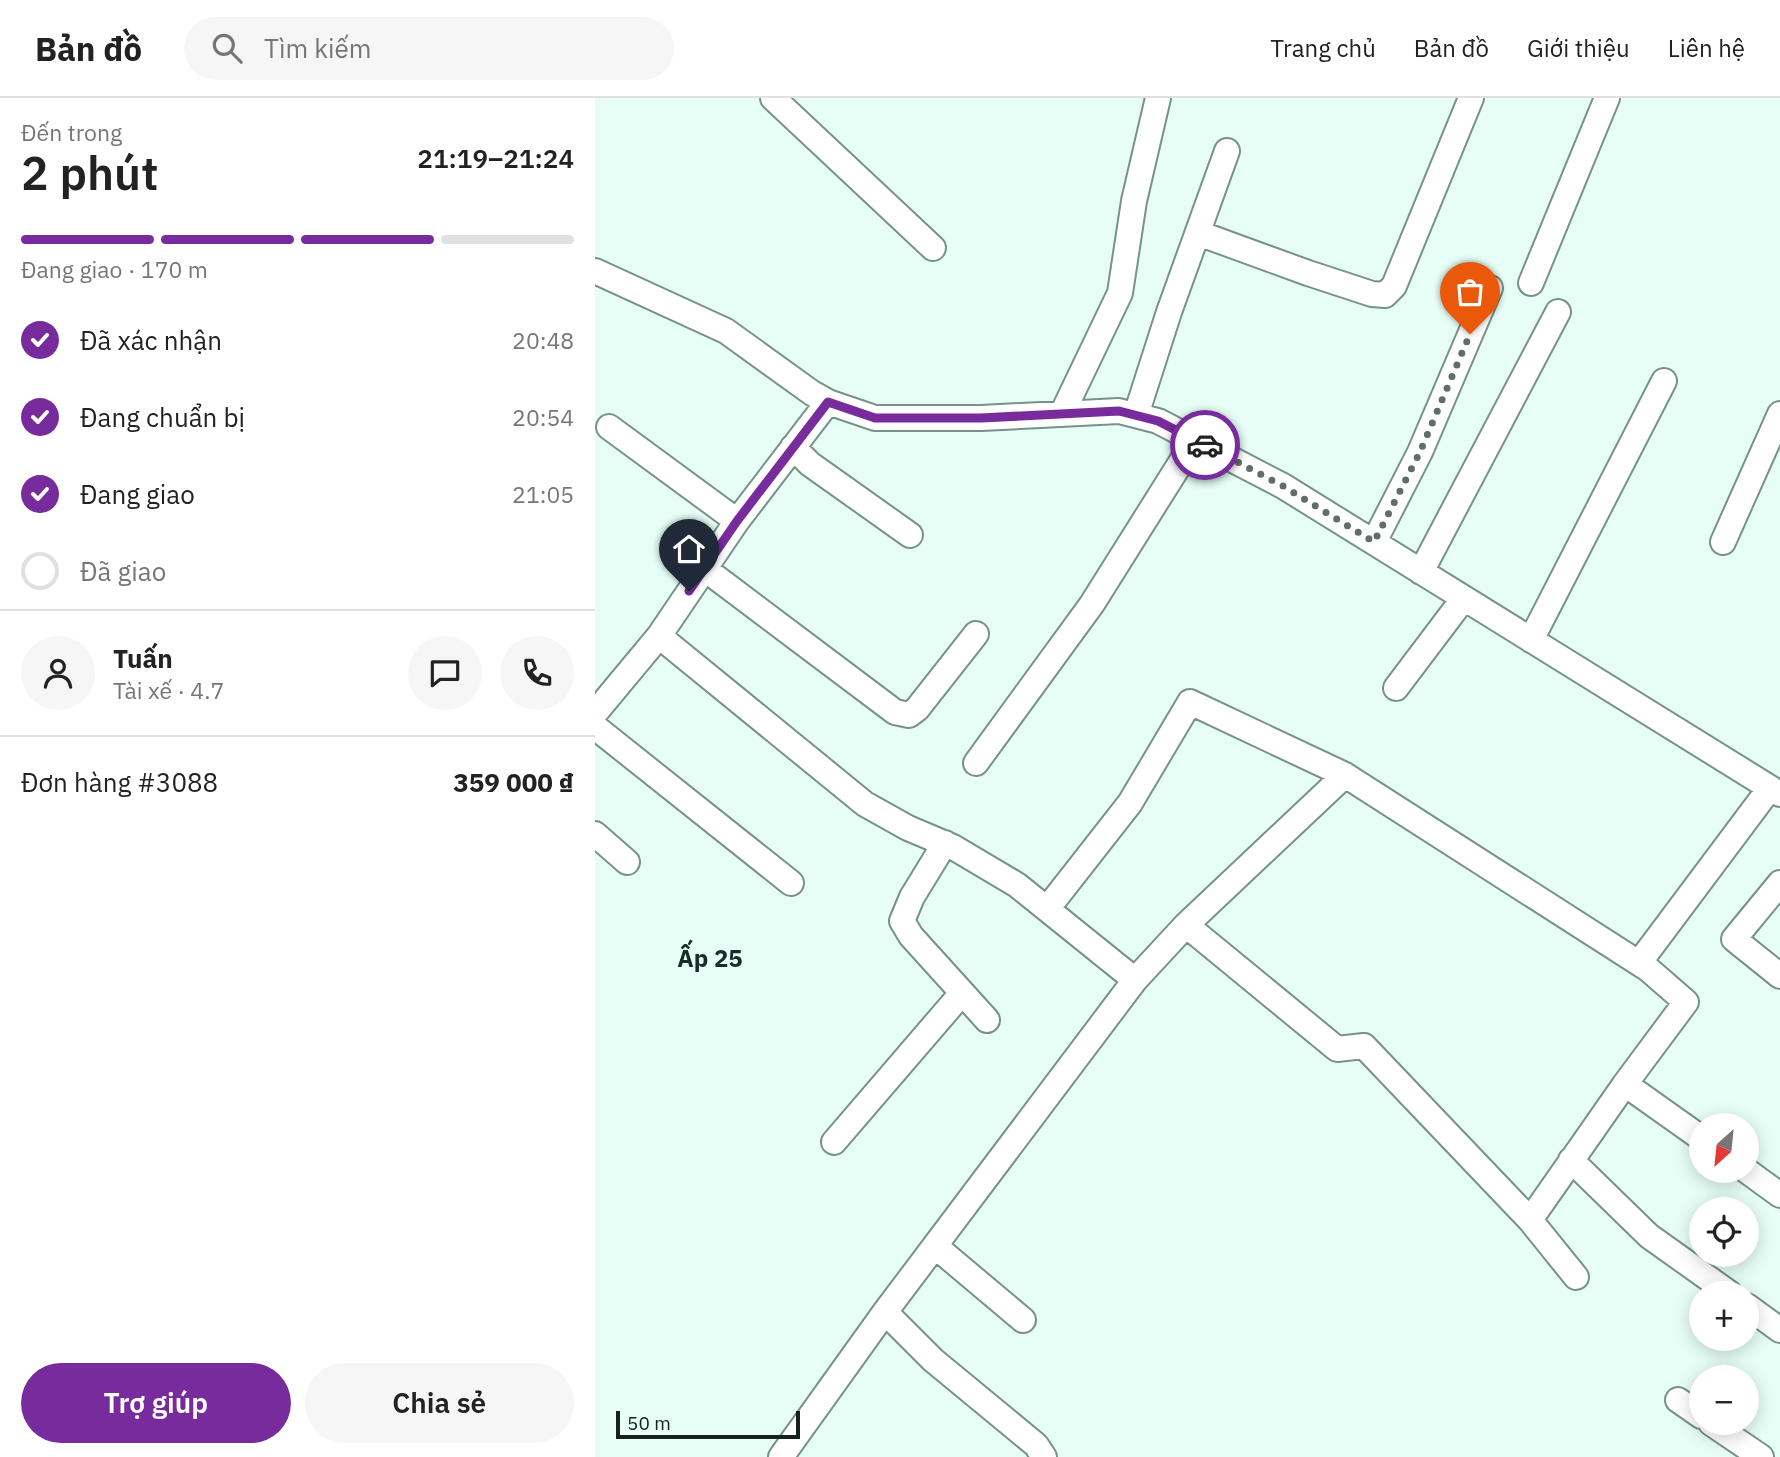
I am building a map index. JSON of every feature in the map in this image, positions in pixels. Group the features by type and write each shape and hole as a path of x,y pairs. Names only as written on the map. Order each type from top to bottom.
{"street":[{"path":"773,98 933,248"},
{"path":"1062,415 1120,293 1134,201 1158,98"},
{"path":"1198,233 1372,294 1385,295 1392,291 1399,276 1471,98"},
{"path":"1531,283 1607,98"},
{"path":"1136,415 1169,312 1227,151"},
{"path":"595,271 726,331 828,402 875,418 981,418 1119,411 1158,421 1283,486 1775,791 1639,963"},
{"path":"1374,542 1420,452 1490,288"},
{"path":"1421,572 1558,313"},
{"path":"1531,640 1664,381"},
{"path":"595,713 659,636 737,521 828,402"},
{"path":"1723,542 1780,414"},
{"path":"609,427 737,521"},
{"path":"976,763 1092,604 1195,440"},
{"path":"793,447 810,464 910,535"},
{"path":"705,569 867,691 902,714 909,715 916,709 976,634"},
{"path":"1395,688 1464,598"},
{"path":"659,636 865,804 908,828 944,843 1017,884 1135,980"},
{"path":"1047,909 1130,803 1190,702 1345,775 1639,963 1686,1002 1625,1083 1530,1220"},
{"path":"595,727 791,883"},
{"path":"781,1457 885,1312 1135,980 1186,925 1345,775"},
{"path":"595,834 627,862"},
{"path":"944,843 912,897 902,922 911,936 987,1020"},
{"path":"1780,883 1734,939 1780,976"},
{"path":"1186,925 1337,1049 1364,1046 1530,1220 1576,1276"},
{"path":"834,1142 963,993"},
{"path":"1625,1083 1689,1129"},
{"path":"1571,1160 1649,1236 1712,1281"},
{"path":"1759,1180 1780,1195"},
{"path":"935,1246 1023,1320"},
{"path":"885,1312 933,1360 1036,1445 1044,1457"},
{"path":"1759,1315 1780,1330"},
{"path":"1678,1400 1689,1408"},
{"path":"1729,1435 1761,1457"}],"way so far":[{"path":"1205,445 1283,486 1374,542 1420,452 1470,334"}],"district":[{"name":"Ấp 25","path":"710,959"}],"route":[{"path":"689,591 737,521 828,402 875,418 981,418 1119,411 1158,421 1205,445"}]}
